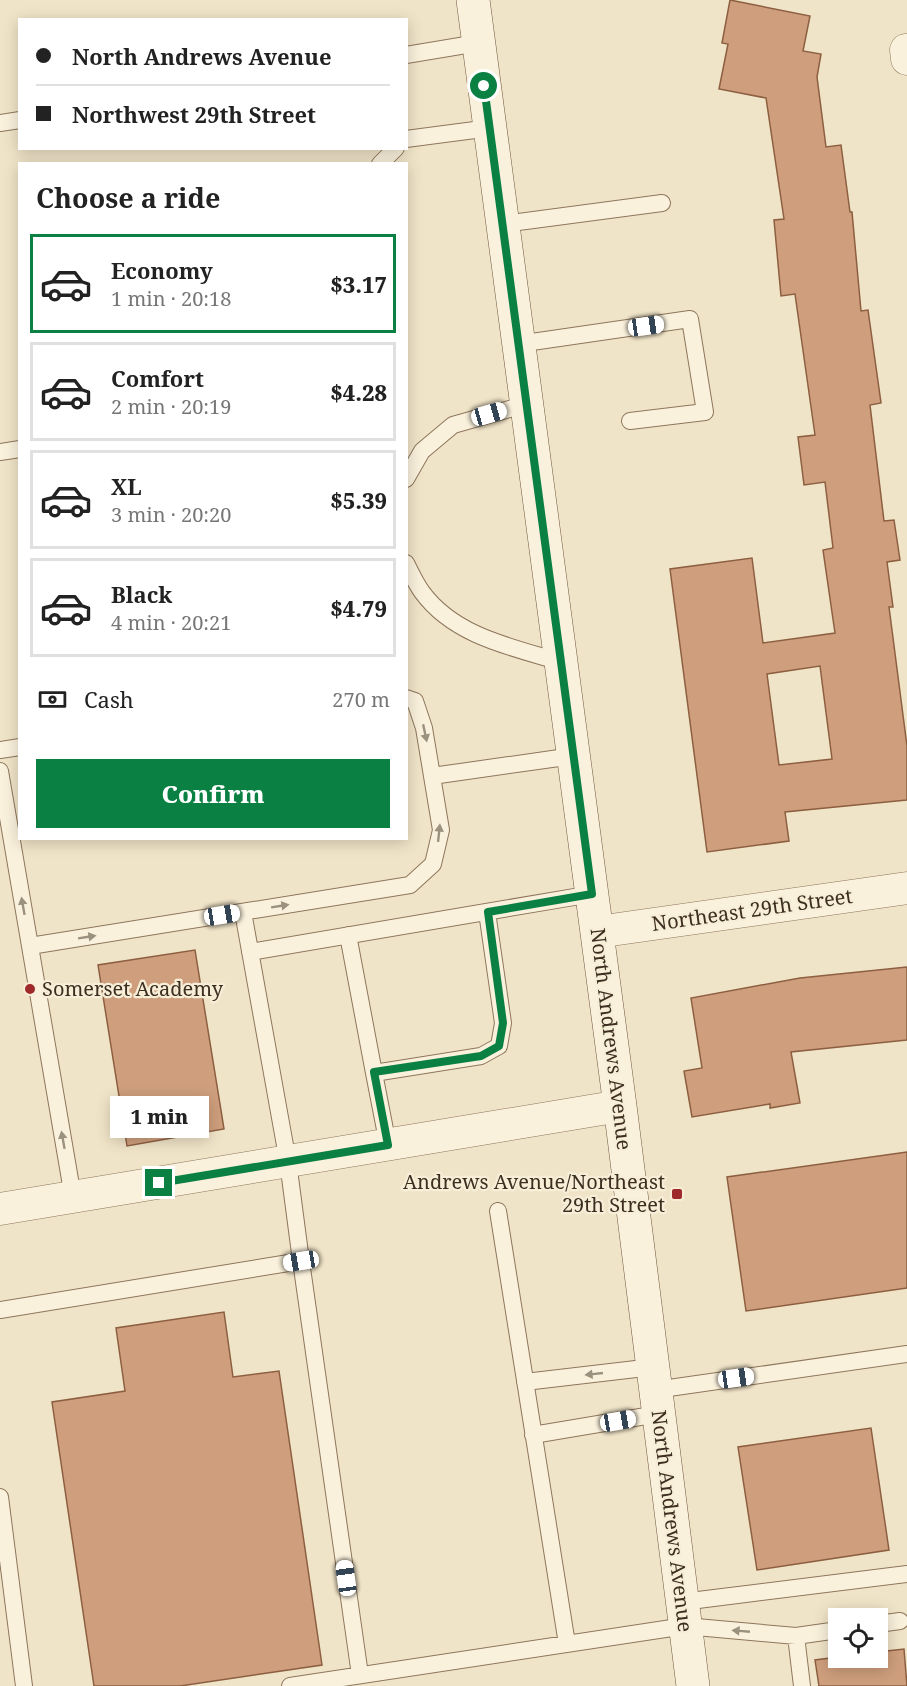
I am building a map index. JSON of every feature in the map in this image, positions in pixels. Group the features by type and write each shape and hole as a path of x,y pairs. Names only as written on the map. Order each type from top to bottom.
{"main road":[{"name":"North Andrews Avenue","path":"472,0 620,1106 693,1686"}],"street":[{"name":"Northeast 29th Street","path":"597,932 907,888"},
{"path":"0,1209 620,1106"}],"lane":[{"path":"408,55 478,43"},
{"path":"0,123 18,120"},
{"path":"408,139 490,128"},
{"path":"382,162 394,150"},
{"path":"502,224 662,203"},
{"path":"518,344 690,320 705,412 630,421"},
{"path":"408,476 422,451 453,425 527,404"},
{"path":"0,452 18,449"},
{"path":"408,567 422,592 451,621 482,638 561,662"},
{"path":"30,946 410,885 433,864 441,830 421,719 415,701 408,699"},
{"path":"0,750 18,747"},
{"path":"432,776 573,756"},
{"path":"0,771 73,1197"},
{"path":"250,952 592,894"},
{"path":"243,912 288,1162 360,1675"},
{"path":"374,1072 481,1056 499,1046 503,1023 488,912"},
{"path":"348,935 388,1145"},
{"path":"498,1211 567,1644"},
{"path":"0,1310 301,1261"},
{"path":"525,1382 655,1390 907,1354"},
{"path":"534,1435 655,1390"},
{"path":"0,1497 24,1686"},
{"path":"290,1686 567,1644 684,1614 907,1574"},
{"path":"684,1614 796,1636 828,1631"},
{"path":"888,1623 900,1621"},
{"path":"796,1636 802,1686"}],"building":[{"path":"730,0 810,16 803,51 821,54 817,77 826,147 841,145 850,212 852,212 861,311 868,310 881,403 870,405 884,521 894,520 900,560 887,562 893,607 889,607 907,746 907,800 785,812 789,841 707,852 670,569 752,558 763,643 835,633 823,550 833,548 825,482 804,485 798,437 815,435 795,294 781,296 774,220 784,219 766,98 719,89 728,44 722,43","holes":["820,666 832,759 779,765 767,674"]},
{"path":"195,950 224,1129 127,1146 98,965"},
{"path":"907,967 907,1040 791,1052 800,1103 770,1108 770,1104 692,1117 684,1071 702,1068 691,998 800,978"},
{"path":"907,1152 907,1288 746,1311 727,1177"},
{"path":"224,1312 233,1377 279,1371 322,1665 180,1686 94,1686 52,1402 125,1391 116,1328"},
{"path":"871,1428 889,1550 757,1570 738,1447"},
{"path":"904,1649 907,1686 819,1686 815,1660 828,1658 828,1668 888,1668 888,1651"}],"place":[{"name":"Somerset Academy","path":"30,989"},
{"name":"Andrews Avenue/Northeast 29th Street","path":"677,1194"}],"route":[{"path":"159,1183 388,1145 374,1072 481,1056 499,1046 503,1023 488,912 592,894 484,86"}]}
